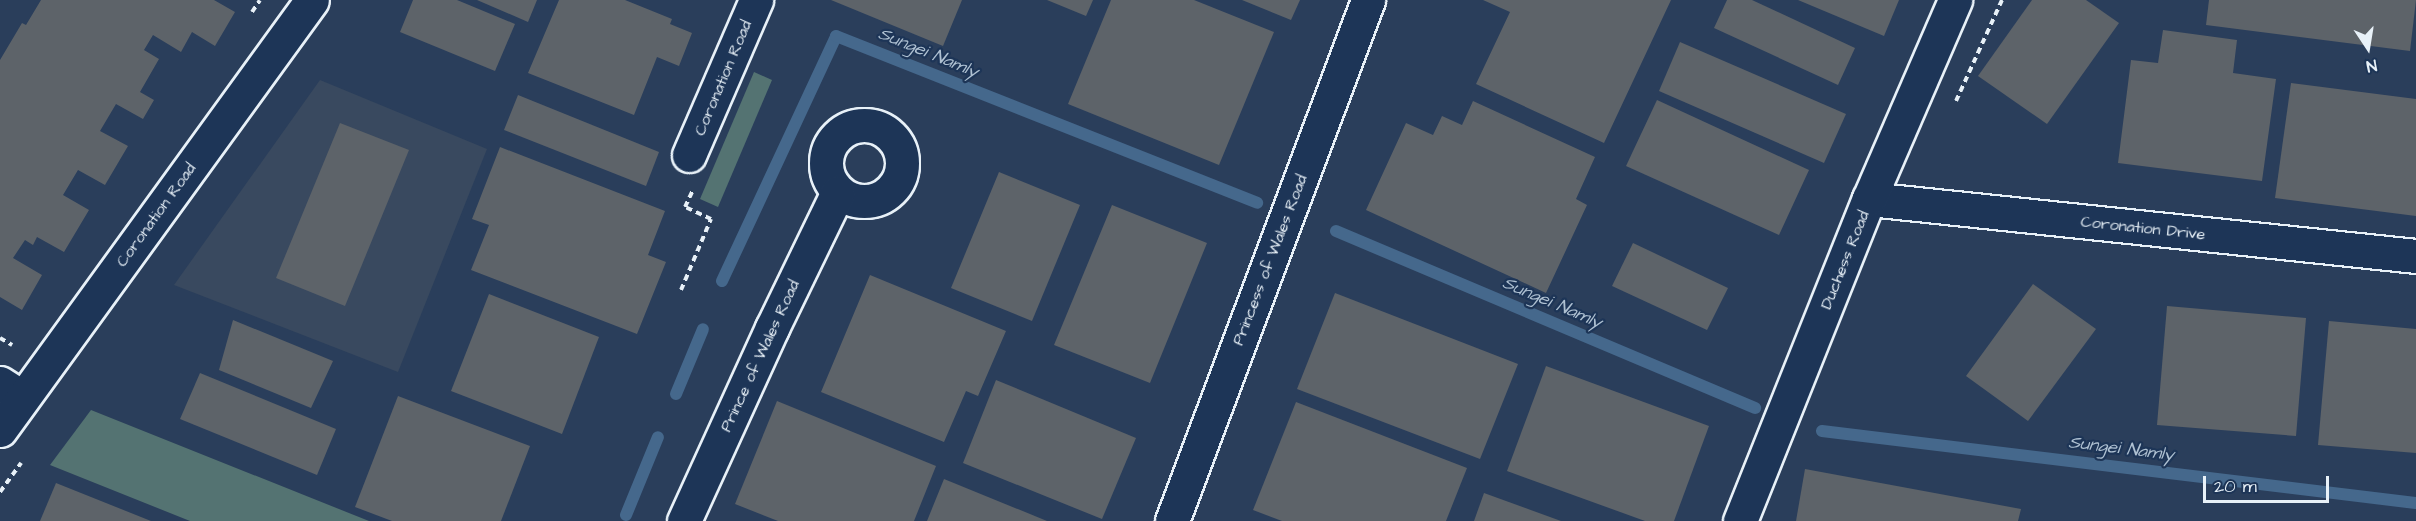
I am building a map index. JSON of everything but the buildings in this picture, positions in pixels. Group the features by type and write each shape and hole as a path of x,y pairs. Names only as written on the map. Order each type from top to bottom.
{"street":[{"name":"Coronation Road","path":"0,430 11,391 312,0"},
{"name":"Coronation Road","path":"689,155 756,0"},
{"name":"Princess of Wales Road","path":"1172,521 1368,0"},
{"name":"Duchess Road","path":"1740,521 1869,199 1955,0"},
{"name":"Prince of Wales Road","path":"684,521 772,328 838,192"},
{"name":"Coronation Drive","path":"1869,199 2416,256"}],"path":[{"path":"681,290 711,219 685,207 705,162 689,155"}],"shaded area":[{"path":"320,80 487,149 398,372 174,285"}],"green space":[{"path":"754,72 772,80 718,207 700,199"},
{"path":"91,410 369,521 190,521 50,465"}],"waterway":[{"name":"Sungei Namly","path":"722,281 836,36 1257,203"},
{"name":"Sungei Namly","path":"1336,231 1755,408"},
{"name":"Sungei Namly","path":"676,394 703,329"},
{"name":"Sungei Namly","path":"1822,431 2416,503"},
{"name":"Sungei Namly","path":"626,515 658,437"}]}
